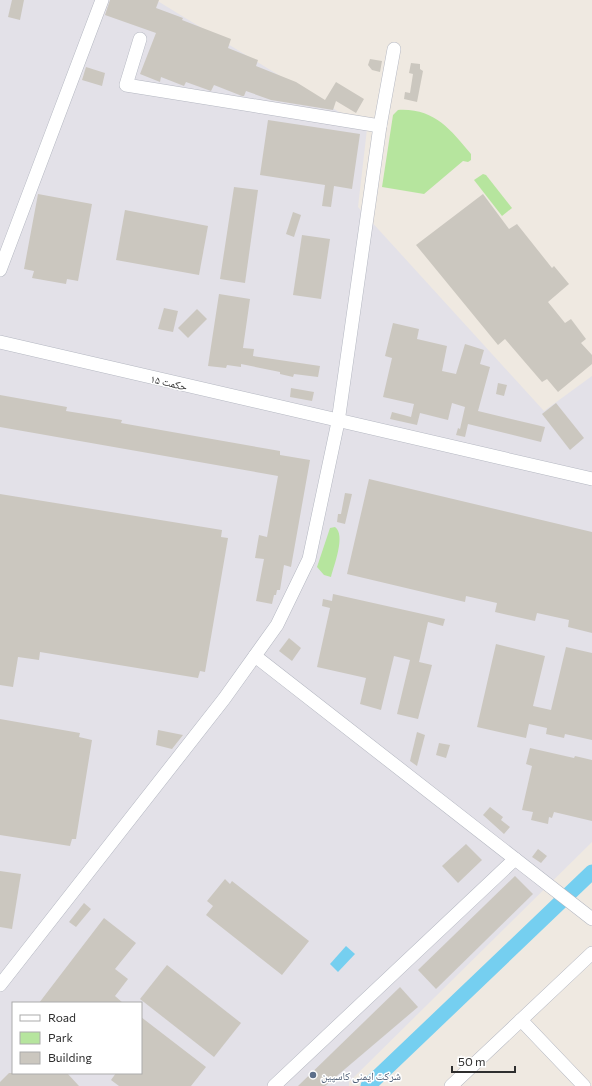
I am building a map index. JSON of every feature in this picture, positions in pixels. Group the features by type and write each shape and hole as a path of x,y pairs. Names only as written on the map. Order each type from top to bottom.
{"street":[{"path":"0,270 102,0"},
{"path":"140,39 126,86 380,126"},
{"path":"0,985 224,699 277,625 308,559 338,422 380,126 394,49"},
{"name":"حکمت ۱۵","path":"0,342 338,422 592,479"},
{"path":"255,656 592,919"},
{"path":"274,1086 515,859"},
{"path":"453,1085 592,953"},
{"path":"521,1020 584,1086"}],"shaded area":[{"path":"0,0 156,0 367,129 358,207 544,411 592,376 592,842 349,1082 349,1086 0,1086"}],"green space":[{"path":"398,110 411,110 422,113 431,116 440,122 456,136 471,154 471,160 468,162 463,161 424,194 382,187 393,115"},
{"path":"483,174 486,175 512,208 502,216 474,180"},
{"path":"335,527 338,531 339,543 331,577 324,575 317,567 330,528"}],"water":[{"path":"346,946 355,954 338,972 330,964"}],"building":[{"path":"12,0 24,0 20,20 8,17"},
{"path":"110,0 159,0 156,8 231,39 228,48 258,60 256,66 296,82 325,100 336,82 364,99 356,113 336,101 333,110 271,100 246,91 244,96 242,96 214,85 211,91 186,82 184,86 161,77 160,82 140,74 156,33 105,15"},
{"path":"370,59 382,61 380,72 372,70 368,65"},
{"path":"411,63 420,64 420,69 423,71 417,102 404,99 405,92 410,93 413,74 409,73"},
{"path":"86,67 105,73 102,86 82,80"},
{"path":"268,120 360,134 352,189 334,186 331,207 322,206 325,185 260,175"},
{"path":"234,187 258,190 245,283 220,279"},
{"path":"38,194 92,204 78,281 67,279 66,284 32,278 34,271 24,269"},
{"path":"483,194 509,229 517,224 552,268 554,266 569,284 548,302 565,323 571,319 586,339 581,343 592,355 592,364 558,392 547,379 542,382 505,339 498,345 416,245"},
{"path":"125,210 208,226 199,275 116,260"},
{"path":"293,212 301,215 294,237 286,234"},
{"path":"302,235 330,239 321,299 293,295"},
{"path":"219,294 250,299 243,348 254,349 253,356 320,366 318,377 294,374 293,377 280,374 280,372 241,364 241,367 227,365 226,368 208,366"},
{"path":"164,308 178,311 173,332 158,329"},
{"path":"197,309 207,319 188,338 178,328"},
{"path":"393,323 419,329 417,339 447,346 442,371 456,374 465,344 484,350 480,364 490,367 478,411 545,427 541,442 468,424 465,437 456,435 458,428 460,429 465,407 452,403 448,420 420,413 417,425 390,419 392,412 411,417 414,404 383,397 392,358 385,356"},
{"path":"498,383 507,385 504,396 496,394"},
{"path":"291,388 314,392 312,401 290,397"},
{"path":"0,395 67,407 66,411 122,420 121,423 280,451 280,455 310,460 291,567 284,565 280,590 277,590 276,595 274,595 272,604 256,601 264,559 255,558 259,535 267,537 278,476 0,427"},
{"path":"556,403 584,438 570,450 542,414"},
{"path":"369,479 592,532 592,633 568,627 569,620 537,613 535,621 495,612 497,603 466,596 465,602 347,574"},
{"path":"345,493 352,494 345,524 337,522 338,514 341,514"},
{"path":"0,494 222,530 221,537 228,538 205,672 200,671 198,678 40,652 39,660 18,657 13,687 0,685"},
{"path":"333,594 445,619 443,626 428,622 419,662 432,665 418,719 397,714 410,660 394,656 381,710 360,704 366,678 317,667 330,608 322,606 323,599 332,601"},
{"path":"289,638 301,648 292,661 279,651"},
{"path":"496,644 545,656 533,706 551,710 566,647 592,653 592,740 565,734 564,738 546,734 547,728 529,724 526,738 477,727"},
{"path":"0,719 80,733 79,737 92,740 76,839 72,839 70,846 0,835"},
{"path":"158,730 183,735 172,749 156,745"},
{"path":"417,732 425,735 417,766 410,761"},
{"path":"439,743 450,745 446,758 436,755"},
{"path":"530,748 574,758 575,756 592,760 592,821 554,812 552,818 549,817 548,824 531,820 533,812 522,810 532,766 526,764"},
{"path":"490,807 503,817 501,820 510,827 504,834 483,815"},
{"path":"466,844 482,860 458,883 442,866"},
{"path":"538,849 547,856 541,863 532,857"},
{"path":"0,871 21,874 12,929 0,927"},
{"path":"515,876 533,894 436,989 418,970"},
{"path":"225,879 230,884 232,881 309,941 282,975 206,915 213,906 207,901"},
{"path":"84,903 91,909 76,927 69,922"},
{"path":"104,918 136,943 115,969 128,979 115,996 122,1002 40,1002"},
{"path":"167,965 241,1023 214,1057 140,999"},
{"path":"400,987 418,1007 325,1086 298,1086"},
{"path":"142,1018 206,1067 191,1086 119,1086 111,1080 115,1074 142,1074"},
{"path":"9,1073 68,1074 79,1086 0,1086 0,1082"}],"waterway":[{"path":"368,1086 592,872"}],"place":[{"name":"شرکت ایمنی کاسپین","path":"313,1075"}]}
